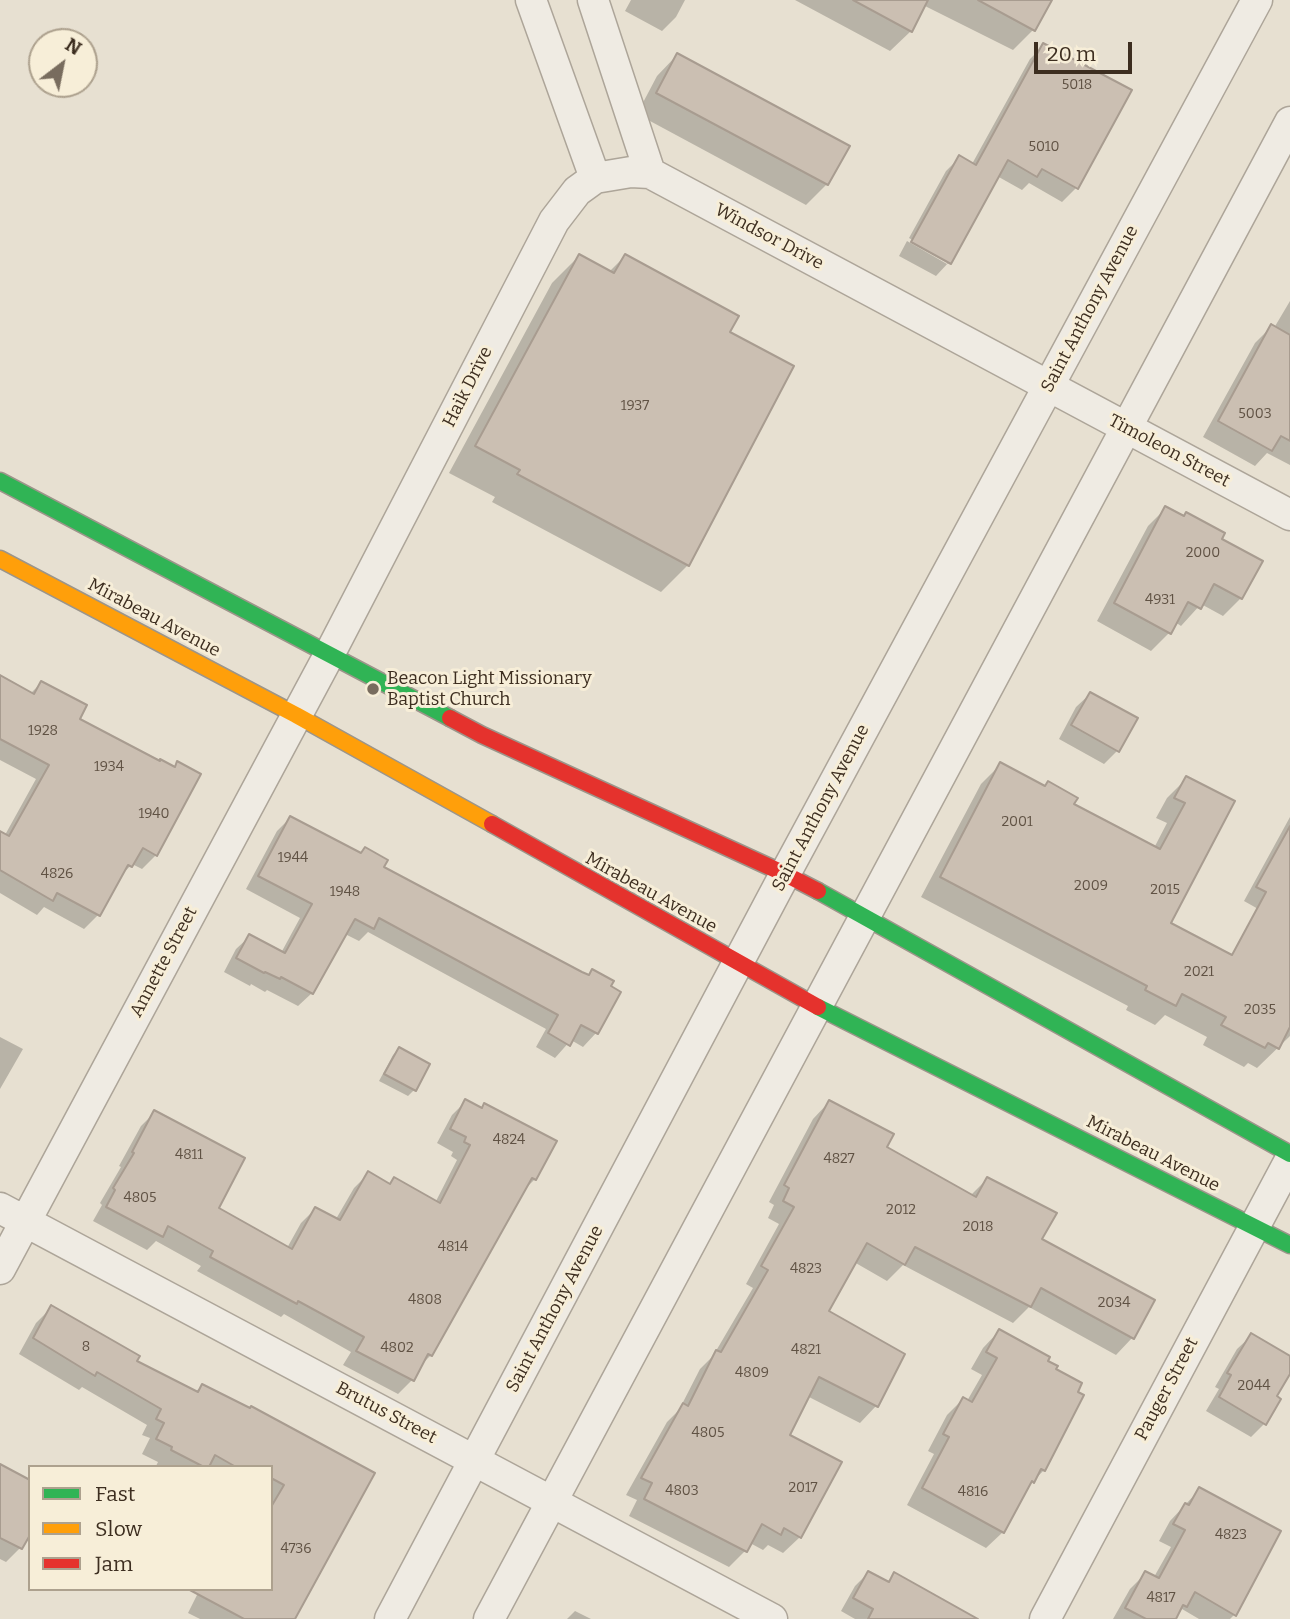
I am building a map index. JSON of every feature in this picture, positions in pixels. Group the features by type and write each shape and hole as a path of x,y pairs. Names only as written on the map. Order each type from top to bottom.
{"street":[{"path":"531,0 596,178 631,172 650,173 593,0"},
{"name":"Saint Anthony Avenue","path":"390,1619 785,874 1257,0"},
{"path":"489,1619 1290,122"},
{"name":"Windsor Drive","path":"650,173 1048,387"},
{"name":"Haik Drive","path":"329,655 554,221 577,191 596,178"},
{"name":"Timoleon Street","path":"1048,387 1290,514"},
{"path":"0,481 482,735 785,874 1290,1154"},
{"name":"Mirabeau Avenue","path":"0,559 296,715 816,1006 1290,1245"},
{"name":"Annette Street","path":"0,1269 13,1214 329,655"},
{"name":"Pauger Street","path":"1045,1619 1290,1160"},
{"name":"Brutus Street","path":"13,1214 772,1619"}],"building":[{"path":"853,0 928,0 912,32"},
{"path":"978,0 1052,0 1035,31"},
{"path":"1043,43 1132,90 1078,189 1042,169 1037,177 1008,160 951,264 911,242 959,155 976,165"},
{"path":"677,53 850,146 828,185 656,93"},
{"path":"579,254 614,273 625,254 739,316 730,332 794,366 689,566 517,474 520,470 475,446"},
{"path":"1271,324 1290,335 1290,441 1281,436 1272,451 1218,421"},
{"path":"1165,506 1184,516 1186,512 1225,533 1222,539 1263,561 1242,599 1214,584 1201,609 1188,602 1171,634 1114,603"},
{"path":"0,675 34,694 41,681 87,705 80,719 160,761 175,767 177,761 201,774 157,856 143,848 132,867 128,865 100,916 57,893 53,901 0,870 0,831 9,836 49,765 0,739"},
{"path":"1090,692 1138,718 1119,752 1071,725"},
{"path":"1000,762 1045,786 1048,781 1078,798 1074,804 1160,849 1185,803 1174,798 1186,776 1235,801 1171,923 1232,955 1266,892 1256,887 1290,826 1290,1027 1279,1049 1268,1043 1265,1048 1221,1025 1226,1017 1182,994 1176,1006 1145,990 1147,986 940,877"},
{"path":"290,816 361,853 365,847 388,860 384,867 582,972 589,975 592,969 614,981 611,986 621,992 598,1034 581,1025 570,1046 548,1033 558,1015 379,918 374,929 355,919 313,994 236,958 249,934 285,953 312,904 258,876"},
{"path":"399,1047 430,1064 416,1091 384,1074"},
{"path":"465,1099 482,1108 484,1103 557,1141 536,1180 532,1178 432,1356 428,1354 414,1381 356,1351 364,1337 210,1257 213,1251 168,1226 163,1237 106,1207 115,1190 113,1188 134,1153 132,1152 154,1110 245,1158 219,1208 292,1249 315,1207 340,1220 368,1171 390,1184 394,1177 440,1203 470,1145 464,1142 466,1137 450,1129"},
{"path":"829,1100 894,1134 887,1147 976,1197 987,1177 1057,1213 1042,1239 1155,1300 1134,1339 1041,1288 1031,1307 915,1247 905,1265 867,1243 829,1311 905,1354 878,1407 819,1377 790,1435 842,1462 801,1538 784,1528 781,1535 762,1524 747,1552 644,1499 652,1483 641,1478 683,1403 688,1406 716,1350 721,1352 768,1270 761,1266 794,1207 783,1201 789,1188 784,1185"},
{"path":"51,1305 140,1356 137,1361 198,1392 202,1384 250,1408 251,1406 375,1473 295,1619 244,1619 192,1591 273,1591 273,1504 284,1485 273,1479 273,1465 232,1465 215,1455 210,1465 200,1465 171,1450 172,1447 156,1439 164,1423 156,1419 161,1409 97,1372 95,1376 33,1338"},
{"path":"999,1329 1050,1357 1048,1361 1058,1366 1056,1369 1082,1383 1078,1392 1084,1395 1045,1471 1041,1469 1034,1483 1032,1481 1004,1533 922,1488 949,1437 943,1434 963,1397 972,1402 997,1358 986,1352"},
{"path":"1251,1333 1290,1356 1290,1374 1277,1396 1281,1399 1266,1425 1219,1397 1231,1375 1227,1373"},
{"path":"0,1464 28,1479 28,1538 22,1549 0,1538"},
{"path":"1199,1487 1281,1531 1236,1616 1195,1592 1187,1607 1183,1605 1176,1619 1146,1619 1125,1608 1145,1571 1159,1578 1185,1530 1173,1524 1185,1503 1189,1505"},
{"path":"868,1571 889,1582 894,1572 978,1619 868,1619 873,1609 853,1598"}],"traffic: fast":[{"path":"0,481 450,718"},
{"path":"818,891 1290,1154"},
{"path":"818,1007 1290,1245"}],"traffic: slow":[{"path":"0,559 296,715 492,824"}],"traffic: jam":[{"path":"450,718 818,891"},
{"path":"492,824 818,1007"}],"place":[{"name":"Beacon Light Missionary Baptist Church","path":"373,689"}]}
